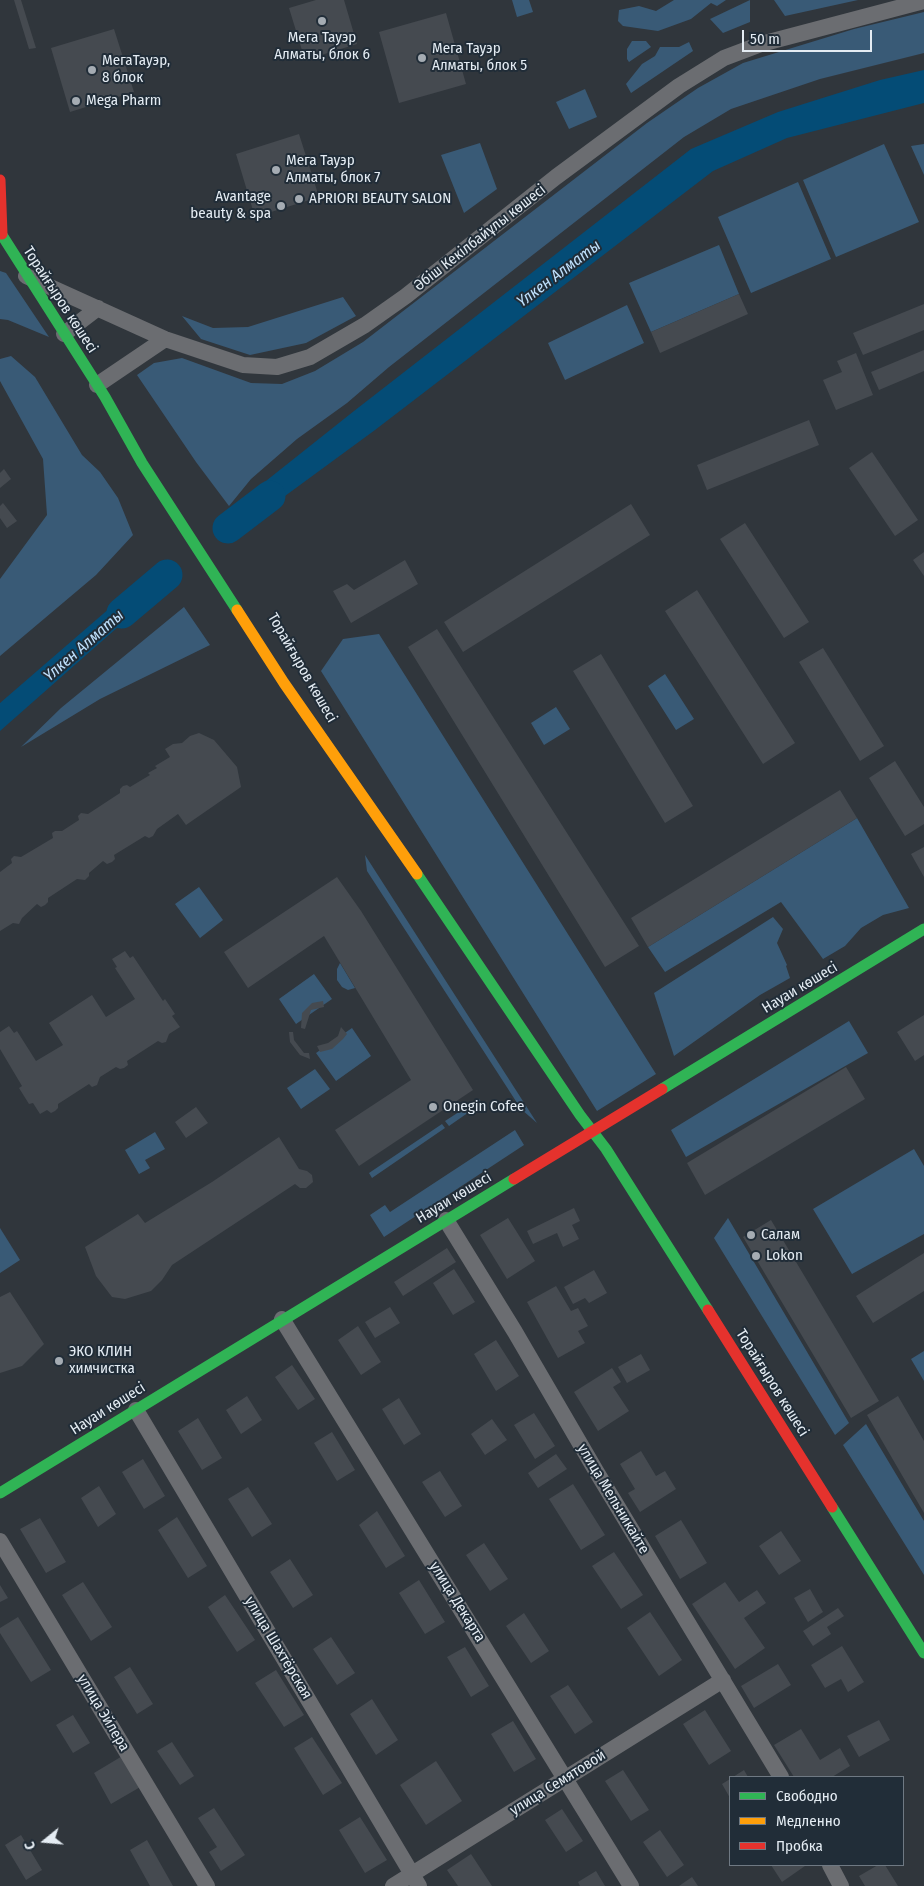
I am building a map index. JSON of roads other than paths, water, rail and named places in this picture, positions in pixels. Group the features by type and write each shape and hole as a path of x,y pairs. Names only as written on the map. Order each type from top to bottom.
{"street":[{"name":"Әбіш Кекілбайұлы көшесі","path":"26,276 165,339 243,365 276,367 310,357 365,325 406,296 556,177 679,86 724,58 761,44 924,1"},
{"path":"0,180 1,233"},
{"name":"Торайғыров көшесі","path":"1,233 26,276 101,391 142,463 250,620"},
{"path":"64,334 98,308"},
{"path":"101,391 165,339"},
{"name":"Торайғыров көшесі","path":"101,391 146,448"},
{"name":"Торайғыров көшесі","path":"229,576 284,683 326,741 580,1115 593,1130 924,1653"},
{"name":"Науаи көшесі","path":"0,1493 282,1319 924,929"},
{"name":"улица Мельникайте","path":"446,1220 780,1776"},
{"name":"улица Декарта","path":"282,1319 631,1886"},
{"name":"улица Шахтёрская","path":"136,1410 416,1880"},
{"name":"улица Эйлера","path":"0,1541 207,1886"},
{"name":"улица Семятовой","path":"393,1886 416,1880 566,1778 724,1680"},
{"path":"831,1866 841,1886"}],"water":[{"path":"924,70 924,103 787,138 713,171 375,430 255,518 237,521 242,500 691,149 778,112 880,80"},
{"path":"154,586 144,602 127,619 0,731 0,703 133,588"}],"waterway":[{"name":"Үлкен Алматы","path":"228,528 270,496"},
{"name":"Үлкен Алматы","path":"122,613 167,575"}],"place":[{"name":"Мега Тауэр Алматы, блок 6","path":"322,21"},
{"name":"Мега Тауэр Алматы, блок 5","path":"422,58"},
{"name":"МегаТауэр, 8 блок","path":"92,70"},
{"name":"Mega Pharm","path":"76,101"},
{"name":"Мега Тауэр Алматы, блок 7","path":"276,170"},
{"name":"APRIORI BEAUTY SALON","path":"299,199"},
{"name":"Avantage beauty & spa","path":"281,206"},
{"name":"Onegin Cofee","path":"433,1107"},
{"name":"Салам","path":"751,1235"},
{"name":"Lokon","path":"756,1256"},
{"name":"ЭКО КЛИН химчистка","path":"59,1361"}]}
